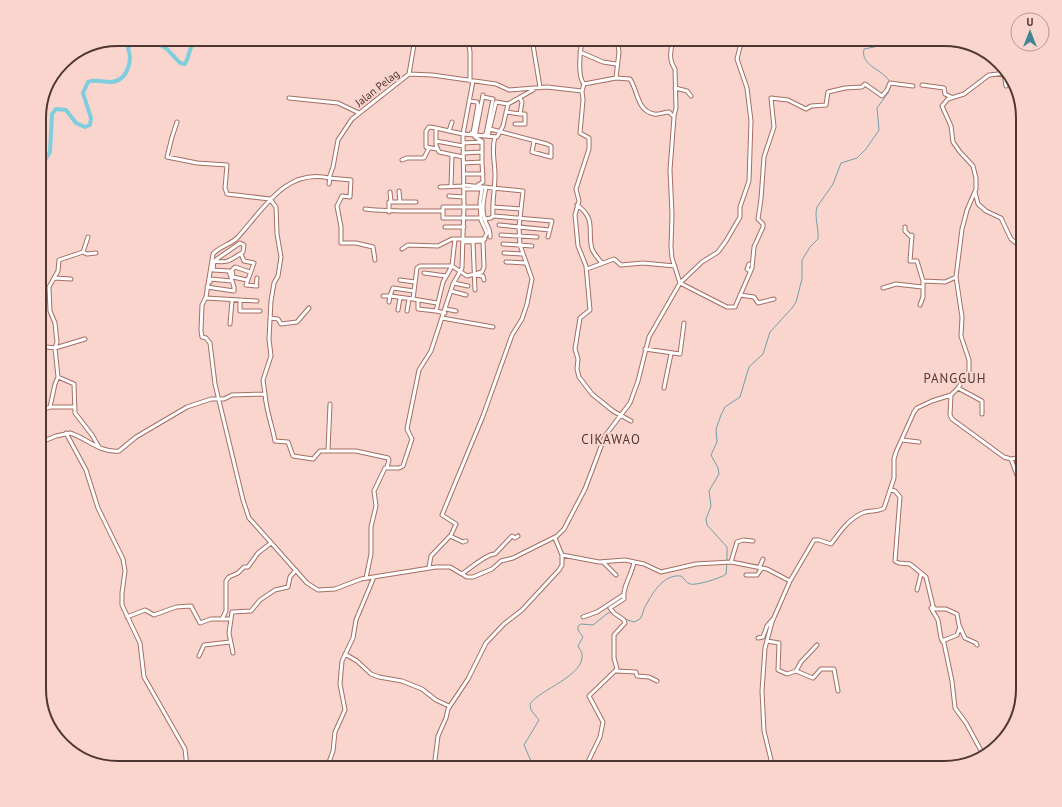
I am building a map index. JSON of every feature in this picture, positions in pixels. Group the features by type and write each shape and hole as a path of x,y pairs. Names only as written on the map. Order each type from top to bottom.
{"street":[{"path":"409,74 415,46"},
{"path":"387,467 400,468 405,460 412,439 407,429 419,373 430,353 445,313 451,291 460,271 464,228 463,133 472,81 469,46"},
{"path":"533,46 540,87"},
{"path":"581,46 580,78 584,84 582,91 580,134 588,138 590,148 576,189 579,200 575,216 578,246 587,269 590,310 580,318 576,349 578,359 577,372 582,383 588,390 631,422"},
{"path":"616,78 616,64 619,52 618,46"},
{"path":"672,46 670,58 675,72 676,108 674,116 670,170 672,214 671,247 675,266 680,283 729,308 735,307 753,264 754,247 763,226 758,219 758,214 761,199 764,157 774,127 772,98 788,100 805,109 811,106 826,105 829,91 862,87 865,84 882,96 890,83 896,83 909,87 913,86"},
{"path":"374,260 373,247 356,243 341,243 341,227 336,206 342,196 350,197 351,180 316,176 289,183 270,199 238,237 214,253 206,298 202,303 201,333 202,337 206,338 210,343 219,399 248,516 309,585 318,590 335,589 366,578 429,567 448,567 469,577 475,577 493,568 501,561 513,558 533,547 555,538 564,529 585,489 605,436 630,403 636,388 645,349 656,323 680,283 702,262 718,252 740,217 740,207 749,182 751,125 747,88 737,58 740,46"},
{"path":"580,52 603,62 616,64"},
{"name":"Jalan Pelag","path":"329,184 338,140 352,119 409,74 418,73 496,84 508,90 534,89 540,87 582,91"},
{"path":"771,761 765,734 762,674 767,641 774,618 790,581 814,540 819,540 830,544 854,518 865,512 884,508 894,478 894,460 917,408 951,395 968,375 969,365 961,336 962,317 956,277 964,221 975,191 976,182 973,166 954,144 950,124 942,107 944,102 951,97 964,94 989,75 1001,74"},
{"path":"584,84 616,78 630,79 639,97 640,105 646,111 656,114 669,112 674,116"},
{"path":"1006,81 1006,86"},
{"path":"922,85 944,88 945,94 951,97"},
{"path":"675,88 687,91 690,96"},
{"path":"488,136 496,102 508,104 534,89"},
{"path":"482,142 481,140 475,138 476,134 483,96 492,98 493,102 486,134 476,134 463,133 432,127 427,128 426,147 437,149 441,153 452,155 482,152"},
{"path":"289,98 338,103 359,113"},
{"path":"520,98 522,102 520,114"},
{"path":"463,133 473,133 478,105 477,102 469,101"},
{"path":"480,207 443,207 443,218 493,217 493,189 495,176 492,150 495,137 498,136 500,131 508,104"},
{"path":"506,112 525,114 525,124 515,124"},
{"path":"178,122 172,137 167,157 197,163 227,165 225,188 227,194 270,199 276,207 278,240 281,250 278,277 274,284 268,339 271,356 263,380 266,411 276,442 288,442 292,456 295,457 314,459 320,451 328,450 353,451 378,455 389,459 387,467 384,469 374,491 376,506 372,527 371,554 366,578"},
{"path":"449,131 452,122"},
{"path":"436,128 437,149"},
{"path":"490,129 500,131 534,141 551,146 551,156 547,158 532,152 534,141"},
{"path":"476,134 495,137"},
{"path":"436,141 463,145 482,142"},
{"path":"464,187 483,184 482,142"},
{"path":"402,160 407,158 424,158 429,148"},
{"path":"451,186 452,155"},
{"path":"463,163 482,162"},
{"path":"464,174 483,174"},
{"path":"440,187 451,186 482,189 480,207 486,230 484,240 484,270 474,275"},
{"path":"429,567 430,557 451,536 456,524 442,515 483,416 512,335 522,319 527,304 532,279 525,263 519,236 523,191 475,186"},
{"path":"486,187 483,218 490,229 490,237"},
{"path":"399,191 400,202"},
{"path":"975,191 978,204 986,211 1001,218 1011,239 1016,243"},
{"path":"389,212 390,192"},
{"path":"450,196 464,197"},
{"path":"390,202 416,202"},
{"path":"577,205 584,212 590,225 592,247 600,262"},
{"path":"493,207 521,209"},
{"path":"365,209 389,212 443,211"},
{"path":"494,216 552,221 548,237"},
{"path":"499,225 550,230"},
{"path":"445,227 464,228"},
{"path":"905,227 905,231 912,237 910,261 917,261 923,281 923,297 920,305"},
{"path":"501,235 537,237"},
{"path":"83,252 88,237"},
{"path":"402,249 404,246 438,246 448,239 473,242 484,240"},
{"path":"436,311 437,303 446,276 452,266 455,239"},
{"path":"463,240 484,240"},
{"path":"473,242 475,290"},
{"path":"240,243 244,245 243,252 241,254 226,263 213,261 240,243"},
{"path":"503,244 532,246"},
{"path":"50,406 58,377 55,348 57,342 55,323 50,311 49,287 58,271 60,260 83,252 87,254 96,253"},
{"path":"504,253 523,254"},
{"path":"241,254 244,261 254,263 246,285 256,286 257,278"},
{"path":"587,269 600,262 614,259 621,265 643,263 675,266"},
{"path":"208,288 234,291 229,272 213,270 213,261"},
{"path":"506,262 525,263"},
{"path":"749,264 747,269 750,271"},
{"path":"413,298 416,269 420,266 452,266 465,276 483,276 484,280"},
{"path":"247,280 233,277 232,270 235,267 250,272"},
{"path":"424,273 446,276"},
{"path":"923,281 944,282 956,277"},
{"path":"54,278 71,279"},
{"path":"208,288 210,279 232,281"},
{"path":"400,280 415,282"},
{"path":"454,283 468,286"},
{"path":"883,288 896,284 922,287"},
{"path":"389,302 392,288 414,291"},
{"path":"451,291 466,295"},
{"path":"740,295 754,297 758,303 774,299"},
{"path":"383,296 409,299 413,298 437,303"},
{"path":"206,298 240,302 257,301"},
{"path":"398,310 400,298"},
{"path":"407,311 409,299"},
{"path":"418,300 418,309 445,313"},
{"path":"230,324 232,301"},
{"path":"240,302 240,311 260,310"},
{"path":"270,318 278,319 281,324 297,322 309,308"},
{"path":"446,309 456,311"},
{"path":"442,318 493,327"},
{"path":"645,349 678,355 681,352 684,323"},
{"path":"46,347 55,348 85,339"},
{"path":"664,388 671,354"},
{"path":"58,377 74,384 75,415 92,435 99,447"},
{"path":"958,388 982,400 982,414"},
{"path":"46,440 66,433 74,434 92,445 106,450 121,451 136,437 187,407 211,399 226,398 232,395 265,394"},
{"path":"951,395 949,410 952,419 1004,457 1011,459 1016,458"},
{"path":"328,450 330,404"},
{"path":"46,408 50,406 74,407"},
{"path":"66,433 85,467 98,508 123,559 125,571 122,598 127,617 140,643 145,679 185,749 186,761"},
{"path":"902,440 919,442"},
{"path":"1011,459 1016,472"},
{"path":"891,490 895,491 900,497 895,561 910,564 921,574 926,576 933,606 931,608 938,620 952,681 955,708 966,723 981,750"},
{"path":"451,536 464,542 466,541"},
{"path":"462,574 476,563 492,554 495,554 512,536 516,538 518,536"},
{"path":"435,761 438,736 449,706 468,679 489,639 515,614 522,610 562,565 562,555 555,538"},
{"path":"731,562 737,542 744,540 753,541"},
{"path":"222,619 226,611 225,589 227,579 238,573 244,567 248,567 258,552 271,543"},
{"path":"562,555 603,562 620,560 634,562 644,564 661,572 696,564 731,562 760,568 790,581"},
{"path":"746,575 757,575 763,559"},
{"path":"603,562 616,576"},
{"path":"588,761 600,737 603,722 589,696 616,671 617,668 614,658 614,635 625,621 610,610 610,607 623,600 623,591 633,572 634,562"},
{"path":"233,653 230,642 230,619 232,612 251,611 261,599 277,589 288,587 290,577 296,570"},
{"path":"917,590 921,574"},
{"path":"329,761 333,748 335,732 345,712 340,677 345,654 353,638 356,620 374,577"},
{"path":"583,618 597,612 623,595"},
{"path":"127,617 145,610 153,615 176,607 191,606 200,623 211,619 230,619"},
{"path":"933,606 935,609 946,609 957,614 960,627 965,638 976,642 977,645"},
{"path":"758,638 763,637 767,626 774,618"},
{"path":"942,642 957,635 960,627"},
{"path":"767,641 779,643 778,670 787,674 796,672 813,678 821,669 834,669 838,691"},
{"path":"199,656 204,645 230,642"},
{"path":"796,672 800,662 817,645"},
{"path":"345,654 371,674 402,681 422,689 436,700 449,706"},
{"path":"616,671 636,672 637,676 649,677 657,681"}],"waterway":[{"path":"46,159 50,152 52,114 56,109 66,110 76,123 85,127 90,125 91,118 83,93 88,82 110,82 121,79 129,64 130,59 128,48 130,46"},
{"path":"162,46 180,63 185,64 191,46"},
{"path":"879,46 864,49 865,60 890,82"},
{"path":"727,560 727,547 707,525 706,519 711,506 709,491 719,474 718,468 711,455 717,442 716,429 725,407 740,397 749,367 763,354 770,332 796,302 802,279 802,260 810,247 818,239 816,214 817,207 833,184 841,163 857,158 866,149 879,130 877,108 888,93 891,85"},
{"path":"625,619 634,622 640,619 652,595 660,585 669,578 681,576 687,583 690,584 703,583 726,574 727,563"},
{"path":"531,761 524,745 539,720 531,710 530,704 535,698 570,676 577,669 581,662 582,653 578,646 583,637 578,630 578,626 581,624 593,625 608,613 612,612"}],"district":[{"name":"PANGGUH","path":"955,378"},
{"name":"CIKAWAO","path":"611,439"}]}
